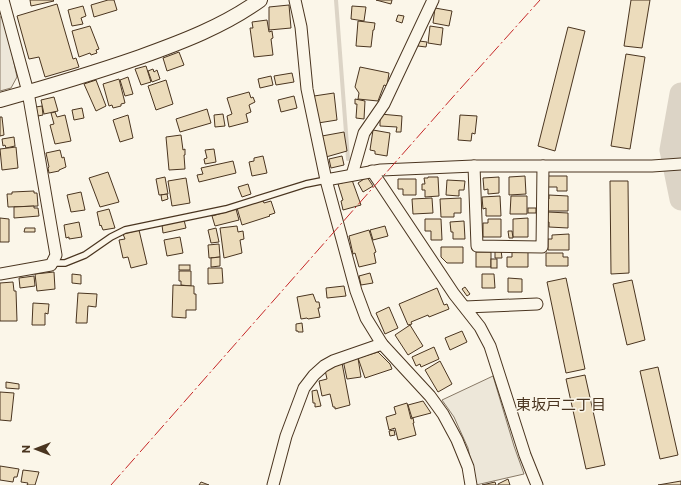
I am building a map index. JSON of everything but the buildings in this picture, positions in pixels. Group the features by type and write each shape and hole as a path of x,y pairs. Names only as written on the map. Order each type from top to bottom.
{"street":[{"path":"0,274 51,265 56,255 28,92 3,0"},
{"path":"0,100 97,72 184,42 242,14 260,0"},
{"path":"295,0 301,27 307,89 326,180 356,292 366,318 382,344 430,396 443,414 457,440 468,467 471,485"},
{"path":"352,175 364,133 384,104 433,0"},
{"path":"326,180 381,170 474,166 681,164"},
{"path":"474,166 477,246 542,247 543,166"},
{"path":"372,171 464,307 480,327 490,346 525,455 537,485"},
{"path":"464,307 537,304"},
{"path":"273,485 286,436 304,388 314,375 328,364 382,344"}],"lane":[{"path":"52,264 65,263 85,255 111,237 125,230 226,209 306,184 326,180"}],"shaded area":[{"path":"4,16 17,77 11,88 0,91 0,17"},
{"path":"493,376 524,474 476,485 468,448 454,417 442,400"}],"waterway":[{"path":"336,0 348,159"},
{"path":"681,94 671,150 681,199"}],"power":[{"path":"111,485 540,0"}],"district":[{"name":"東坂戸二丁目","path":"561,405"}]}
